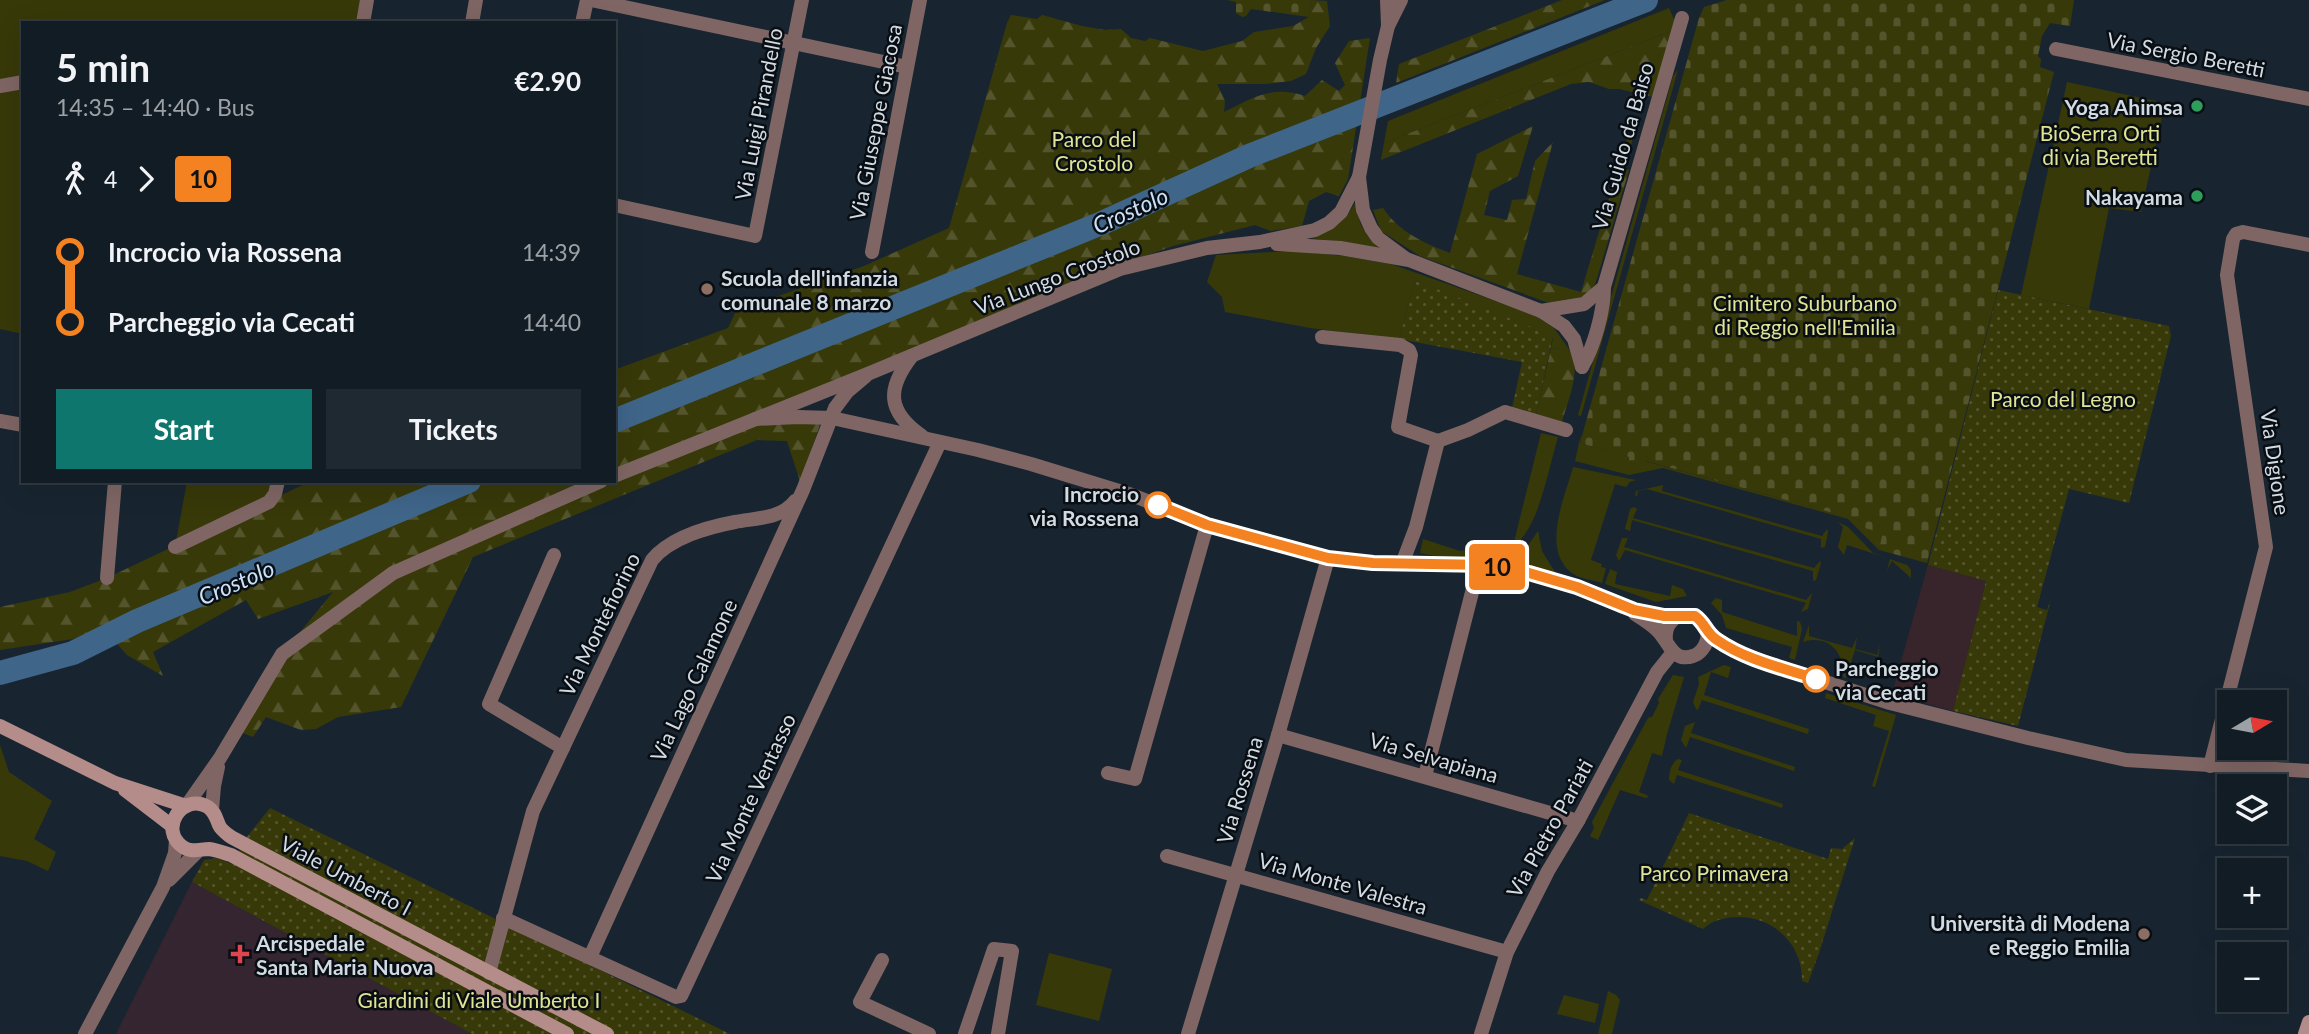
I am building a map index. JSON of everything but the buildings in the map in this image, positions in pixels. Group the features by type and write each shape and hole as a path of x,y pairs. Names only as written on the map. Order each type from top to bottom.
{"main road":[{"path":"2,727 115,783 187,806 202,804 212,810"},
{"name":"Viale Umberto I","path":"115,783 174,833 188,849 231,855 567,1034"},
{"path":"174,833 177,813 187,806"},
{"name":"Viale Umberto I","path":"212,810 219,825 238,841 607,1034"},
{"path":"203,849 217,837 219,825"},
{"path":"2305,1034 2309,1022"}],"street":[{"path":"363,21 367,0"},
{"path":"472,21 476,0"},
{"path":"583,21 589,0 907,66"},
{"name":"Via Luigi Pirandello","path":"616,205 755,236 802,0"},
{"name":"Via Giuseppe Giacosa","path":"872,252 920,0"},
{"path":"1387,0 1388,26"},
{"path":"1388,26 1402,0"},
{"name":"Via Guido da Baiso","path":"1583,367 1604,303 1604,287 1682,18"},
{"name":"Via Lungo Crostolo","path":"1388,26 1359,177 1363,211 1371,228 1378,238 1409,261"},
{"name":"Via Sergio Beretti","path":"2056,49 2309,99"},
{"path":"0,86 21,82"},
{"name":"Via Lungo Crostolo","path":"616,475 1120,270 1207,248 1260,242 1315,230 1329,223 1347,203 1359,177"},
{"name":"Via Digione","path":"2210,766 2266,547 2227,275 2233,239 2241,232 2309,245"},
{"name":"Via Lungo Crostolo","path":"1260,242 1340,248 1409,261 1541,311 1564,326 1574,339 1583,367"},
{"path":"1541,311 1584,304 1604,287"},
{"path":"1322,337 1400,345 1409,349 1411,355 1398,427 1438,441 1505,412 1566,430"},
{"path":"913,355 895,381 895,401 907,426 933,440"},
{"name":"Via Lungo Crostolo","path":"755,419 832,418 839,400 870,373"},
{"path":"832,418 1031,464 1132,495 1207,525 1328,558 1402,564 1489,565 1529,573 1577,587 1623,607 1658,630 1669,647 1686,657 1700,652 1741,654"},
{"name":"Via Lago Calamone","path":"590,957 803,490 832,418"},
{"path":"0,421 21,425"},
{"name":"Via Monte Ventasso","path":"503,918 677,998 681,996 933,440"},
{"path":"1402,564 1416,527 1438,441"},
{"path":"107,578 115,483"},
{"path":"175,547 269,502 275,494 278,483"},
{"path":"187,806 220,758 282,654 393,573 596,483"},
{"name":"Via Montefiorino","path":"489,973 533,811 646,571 658,553 705,530 779,513 790,508 803,490"},
{"path":"1108,773 1135,779 1207,525"},
{"path":"554,555 489,704 563,748"},
{"name":"Via Rossena","path":"1188,1034 1328,558"},
{"path":"1425,776 1479,565"},
{"path":"1623,607 1664,616 1695,616 1704,625 1707,633 1706,643 1700,652"},
{"path":"1669,647 1667,628 1678,617"},
{"path":"1707,633 1741,654 1889,703 2028,738 2126,760 2309,771"},
{"name":"Via Pietro Pariati","path":"1481,1034 1507,952 1669,647"},
{"name":"Via Selvapiana","path":"1278,735 1578,821"},
{"path":"212,810 220,758"},
{"path":"85,1034 163,887 175,853 174,833"},
{"path":"163,887 182,865 203,849"},
{"name":"Via Monte Valestra","path":"1167,856 1507,952"},
{"path":"965,1034 994,949 1012,951 998,1034"},
{"path":"882,960 860,1002 929,1034"}],"shaded area":[{"path":"1928,565 1986,581 1953,711 1892,694"},
{"name":"Arcispedale Santa Maria Nuova","path":"192,882 472,1034 116,1034"}],"green space":[{"path":"0,0 367,0 363,21 21,21 21,334 0,329"},
{"path":"1227,0 1311,0 1309,17 1251,9 1242,17 1236,13 1236,2"},
{"name":"Parco del Crostolo","path":"1311,0 1327,1 1330,26 1316,48 1306,74 1291,81 1265,84 1217,84 1225,101 1224,112 1254,97 1273,92 1305,96 1322,80 1339,91 1345,85 1335,63 1349,41 1370,38 1348,179 1339,196 1326,192 1309,201 1302,226 1271,231 1255,225 1173,246 1125,263 744,419 821,422 800,481 787,441 757,440 473,557 401,707 338,717 316,729 301,730 266,717 253,737 235,730 282,654 333,592 258,619 246,600 153,652 163,676 127,655 103,628 73,639 0,650 0,607 70,592 107,578 307,483 616,483 616,369 728,328 736,311 864,266 949,228 1011,15 1037,19 1042,15 1082,26 1105,30 1121,29 1131,38 1145,41 1150,38 1203,51 1242,41 1254,32 1293,26 1309,17"},
{"path":"1562,0 1605,0 1396,83 1399,64"},
{"name":"Cimitero Suburbano di Reggio nell'Emilia","path":"1727,0 2074,0 2070,26 2050,23 2042,36 2038,56 2041,59 2040,67 2054,72 1927,563 1879,550 1884,527 1878,525 1876,531 1861,527 1862,521 1646,461 1644,465 1629,461 1629,457 1580,443 1699,18 1704,7"},
{"path":"1669,8 1674,19 1674,30 1384,143 1388,121"},
{"path":"1674,30 1653,97 1609,89 1589,82 1571,84 1381,160 1384,143"},
{"path":"1678,70 1581,416 1578,415 1673,76"},
{"name":"BioSerra Orti di via Beretti","path":"2067,82 2165,103 2141,212 2109,208 2089,309 2021,295"},
{"path":"1533,126 1518,176 1490,191 1484,215 1507,220 1512,200 1526,199 1535,161 1553,142 1517,274 1581,292 1628,135 1633,137 1626,169 1629,170 1598,275 1593,290 1585,298 1549,303 1420,256 1381,231 1373,210 1383,208 1404,230 1450,253 1477,154"},
{"path":"1356,201 1358,217 1364,231 1386,252 1350,243 1309,238 1337,226"},
{"path":"1292,251 1391,264 1535,315 1554,328 1571,352 1551,348 1553,337 1415,280 1399,339 1310,328 1225,312 1222,297 1207,282 1216,255"},
{"path":"1415,280 1553,336 1536,415 1512,408 1522,362 1399,339"},
{"name":"Parco del Legno","path":"1998,290 2169,326 2171,336 2129,503 2069,489 2037,607 2047,610 2051,599 2018,726 1953,711 1986,581 1928,565"},
{"path":"1551,348 1571,352 1574,360 1574,377 1562,422 1536,415"},
{"path":"1541,433 1558,437 1536,513 1518,542 1500,554 1482,560 1455,560 1420,553 1423,539 1460,551 1514,542"},
{"path":"1581,434 1580,443 1630,457 1629,461 1645,461 1863,521 1862,527 1875,530 1878,525 1885,527 1879,550 1848,519 1663,468 1629,475 1575,461"},
{"path":"1573,467 1636,480 1626,487 1615,484 1591,560 1606,568 1602,583 1575,575 1564,565 1558,553 1558,524"},
{"path":"187,483 278,483 275,494 175,547"},
{"path":"1663,485 1662,491 1822,536 1827,529 1825,547 1821,548 1821,539 1647,489 1638,491 1635,496 1636,491"},
{"path":"1630,509 1637,509 1633,518 1814,568 1820,561 1816,580 1813,581 1813,571 1632,520 1630,531 1625,529"},
{"path":"1838,522 1848,527 1873,553 1890,559 1847,545 1844,555 1838,547 1843,527"},
{"path":"1538,531 1542,551 1558,577 1527,565 1508,562 1522,554"},
{"path":"1622,538 1628,538 1624,547 1806,600 1812,593 1808,609 1801,612 1806,603 1625,550 1619,561 1616,555"},
{"path":"1890,559 1907,565 1911,570 1911,578 1892,561 1887,570"},
{"path":"1610,569 1617,572 1615,584 1670,596 1672,585 1683,589 1687,596 1656,602 1605,584"},
{"path":"1716,598 1722,600 1722,612 1797,636 1797,621 1800,622 1802,629 1795,660 1789,658 1792,647 1726,628 1722,615 1711,603"},
{"path":"1809,625 1809,636 1852,648 1857,637 1855,649 1877,655 1880,644 1878,657 1855,650 1846,678 1843,677 1841,660 1833,647 1820,641 1803,642"},
{"path":"1724,665 1731,667 1728,678 1711,672 1704,695 1809,729 1808,734 1702,700 1698,710 1696,709 1693,702 1699,684 1698,677"},
{"path":"1673,675 1684,677 1662,756 1652,753 1639,792 1648,797 1620,790 1598,840 1590,836 1594,828 1592,822"},
{"path":"1826,693 1896,715 1875,787 1872,786 1889,731 1873,726 1876,715 1825,698"},
{"path":"1695,722 1691,733 1795,767 1794,771 1690,737 1686,748 1681,740 1685,726"},
{"path":"0,745 9,772 52,801 34,839 56,852 48,871 27,861 0,856"},
{"path":"1678,759 1682,760 1678,770 1783,804 1782,808 1677,775 1674,784 1669,780 1669,774"},
{"name":"Giardini di Viale Umberto I","path":"270,808 730,1034 472,1034 192,882 204,860 217,858 232,864 246,838"},
{"name":"Parco Primavera","path":"1689,813 1828,859 1831,848 1842,849 1855,838 1808,983 1802,981 1798,956 1792,945 1775,928 1764,922 1752,918 1729,918 1715,921 1703,929 1639,900 1647,900"},
{"path":"1049,953 1112,969 1099,1021 1036,1005"},
{"path":"1608,991 1620,1000 1612,1034 1598,1034"},
{"path":"1564,995 1599,1004 1595,1023 1557,1014"}],"waterway":[{"name":"Crostolo","path":"616,420 1102,223 1249,156 1646,0"},
{"name":"Crostolo","path":"0,673 73,653 137,621 464,483"}],"bus line":[{"name":"10","path":"1158,505 1207,525 1328,558 1373,563 1489,565 1577,587 1634,610 1664,616 1695,616 1704,625 1707,633 1741,654 1816,679"}],"place":[{"name":"Yoga Ahimsa","path":"2197,106"},
{"name":"Nakayama","path":"2197,196"},
{"name":"Scuola dell'infanzia comunale 8 marzo","path":"707,289"},
{"name":"Incrocio via Rossena","path":"1158,505"},
{"name":"Parcheggio via Cecati","path":"1816,679"},
{"name":"Università di Modena e Reggio Emilia","path":"2144,934"},
{"name":"Arcispedale Santa Maria Nuova","path":"240,954"}]}
